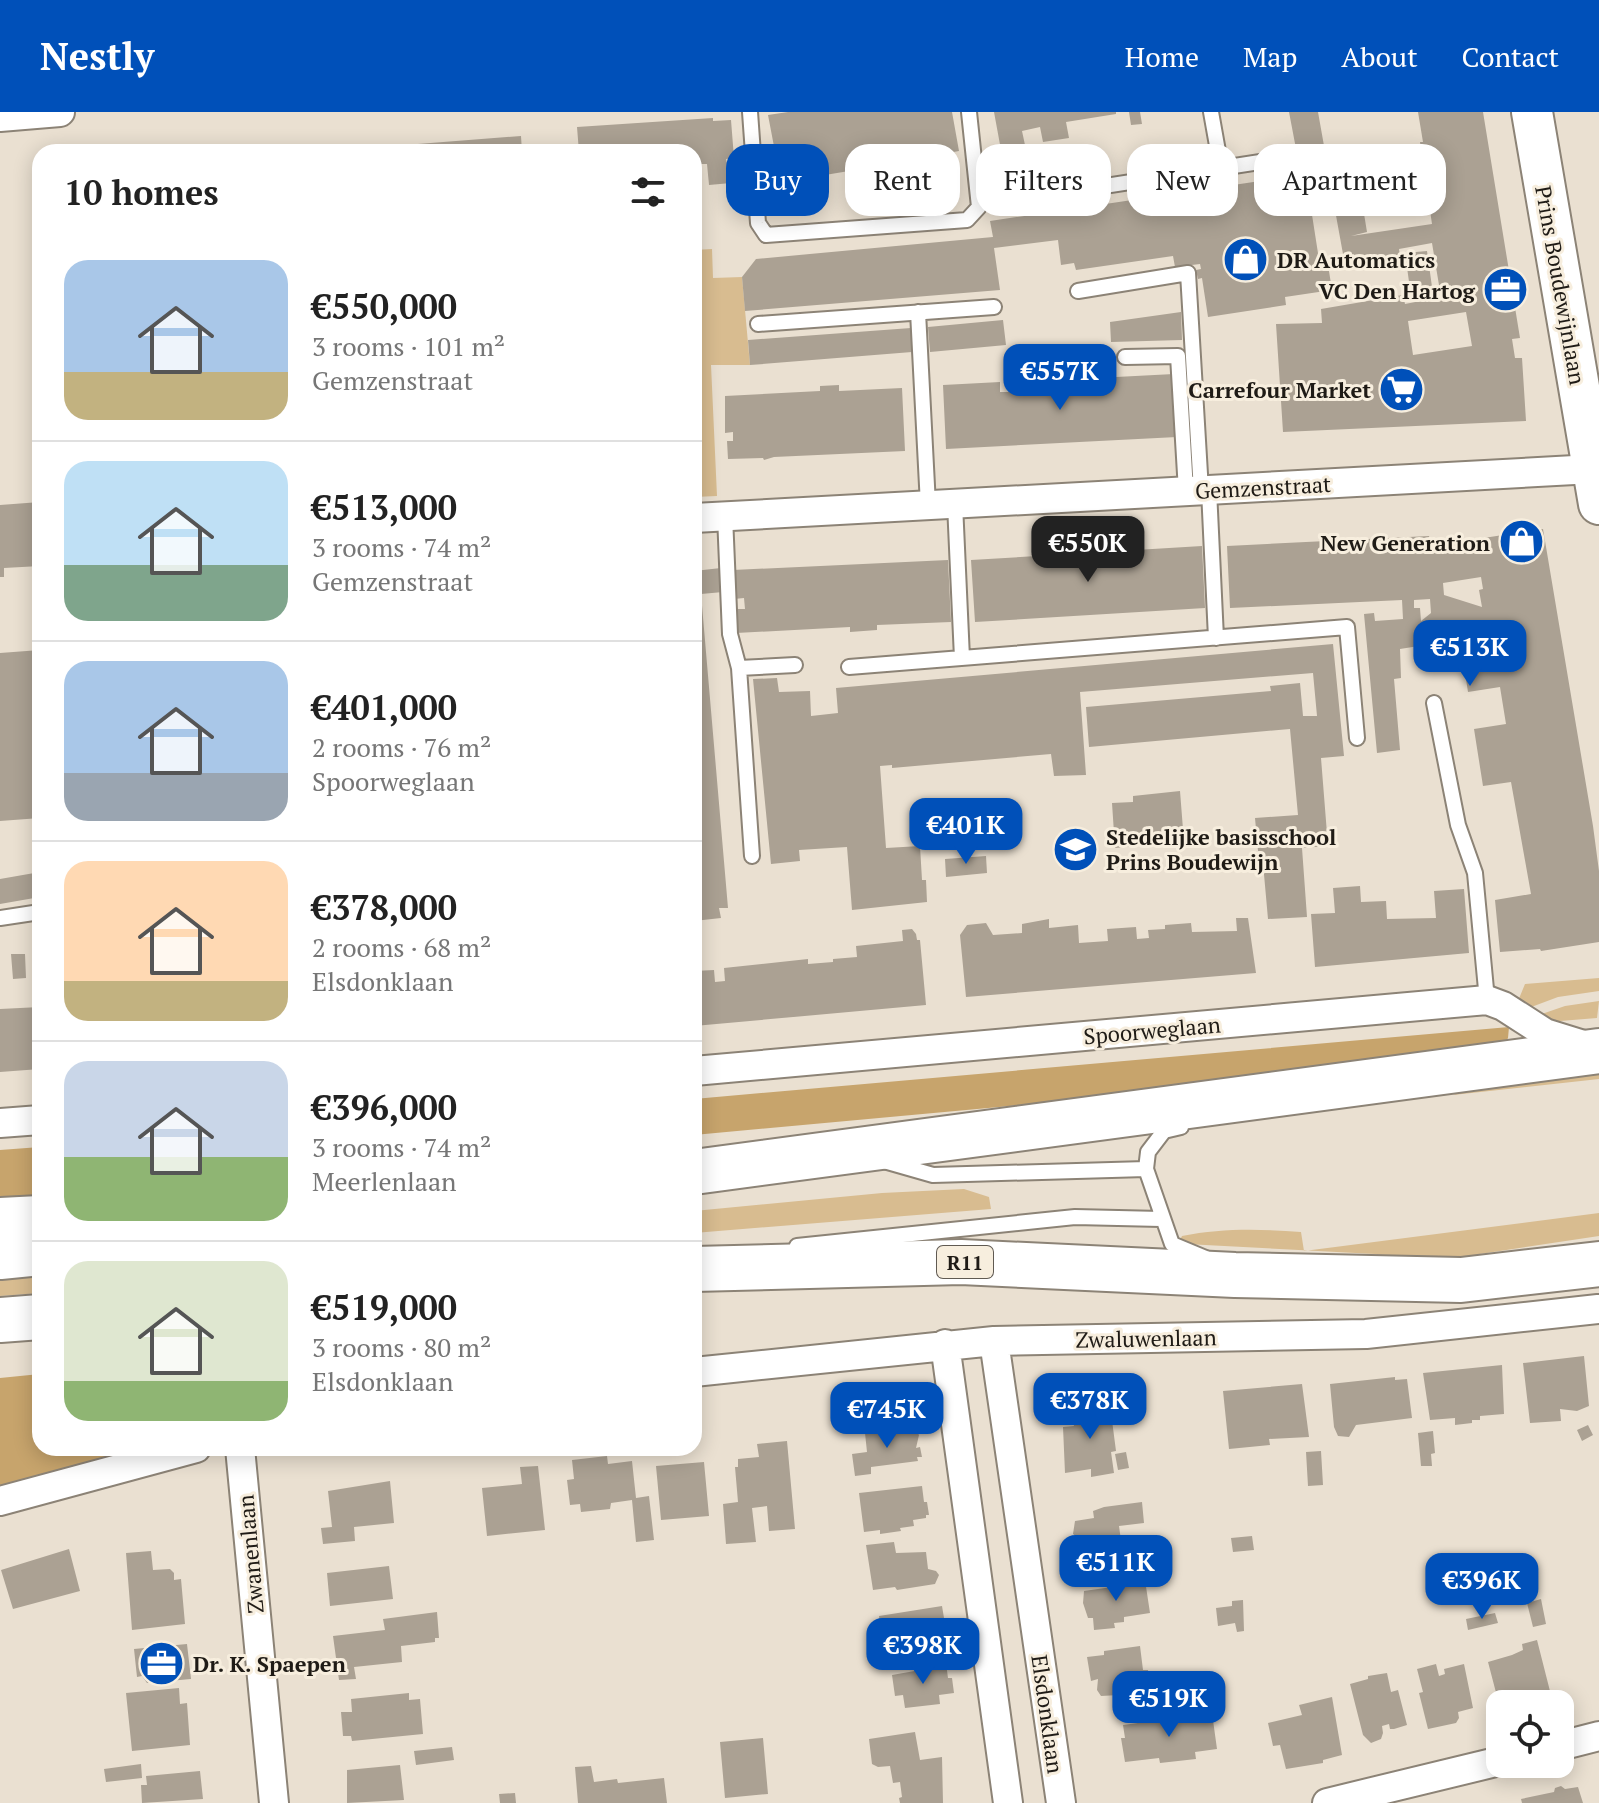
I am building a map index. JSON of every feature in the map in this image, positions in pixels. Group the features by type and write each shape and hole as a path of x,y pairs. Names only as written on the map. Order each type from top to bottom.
{"highway":[{"path":"702,1171 848,1152 1206,1116 1599,1050"},
{"path":"0,1220 32,1218"},
{"path":"0,1257 32,1254"},
{"name":"R11","path":"702,1269 961,1262 1235,1275 1461,1280 1597,1265"},
{"path":"0,1320 32,1318"}],"main road":[{"name":"Prins Boudewijnlaan","path":"1532,112 1590,399 1596,487"}],"street":[{"path":"0,117 60,112"},
{"name":"Gemzenstraat","path":"702,517 1199,491 1596,487"},
{"path":"1487,1000 1503,1006 1545,1033 1599,1050"},
{"name":"Spoorweglaan","path":"702,1070 1487,1000"},
{"path":"0,1123 32,1121"},
{"name":"Zwaluwenlaan","path":"702,1371 945,1344 1366,1334 1598,1309"},
{"name":"Elsdonklaan","path":"994,1341 1061,1803"},
{"path":"945,1344 1008,1803"},
{"path":"0,1501 166,1456"},
{"name":"Zwanenlaan","path":"241,1456 274,1803"},
{"path":"1574,1742 1599,1736"},
{"path":"1327,1803 1486,1764"}],"lane":[{"path":"750,112 758,223 766,235 967,220 979,207 969,112"},
{"path":"1211,112 1217,144"},
{"path":"1078,291 1188,273 1199,491"},
{"path":"758,324 994,307"},
{"path":"918,312 962,658"},
{"path":"1125,357 1178,356 1199,491 1216,638"},
{"path":"725,516 730,634 739,668 752,856"},
{"path":"849,667 1347,627 1357,738"},
{"path":"739,668 795,665"},
{"path":"1434,703 1458,825 1475,873 1487,1000"},
{"path":"0,918 32,913"},
{"path":"1206,1116 1164,1131 1148,1152 1146,1169 1172,1244 1197,1252 1235,1275"},
{"path":"848,1152 933,1175 1146,1169"},
{"path":"775,1248 1075,1217 1161,1219"},
{"path":"702,1267 747,1254"}],"shaded area":[{"path":"712,249 713,278 742,277 750,365 711,365 717,496 702,497 702,250"},
{"path":"1599,978 1599,991 1558,997 1526,1009 1518,1001 1525,984"},
{"path":"1599,1001 1597,1018 1548,1022 1536,1016 1565,1006"},
{"path":"1509,1027 1503,1047 1085,1099 702,1134 702,1098"},
{"path":"1599,1067 1599,1079 1453,1095 1489,1081"},
{"path":"32,1148 32,1196 0,1198 0,1150"},
{"path":"964,1189 989,1197 991,1209 702,1232 702,1210 882,1193"},
{"path":"1599,1213 1599,1236 1480,1254 1455,1265 1401,1264 1375,1254 1308,1250"},
{"path":"1226,1230 1301,1232 1304,1250 1186,1244 1180,1240 1182,1236"},
{"path":"32,1272 32,1294 0,1296 0,1275"},
{"path":"32,1375 32,1456 117,1456 0,1488 0,1378"}],"building":[{"path":"788,112 952,112 958,144 845,144 845,172 829,174 829,144 774,144 768,115"},
{"path":"994,112 1116,112 1066,122 1069,138 1043,142 1040,127 1022,131 1025,144 1000,144"},
{"path":"1129,112 1140,112 1142,124 1131,125"},
{"path":"1289,112 1318,112 1324,144 1295,144"},
{"path":"1418,112 1483,112 1520,338 1512,339 1515,358 1522,358 1526,421 1283,432 1276,324 1322,323 1321,309 1403,295 1405,304 1441,297 1432,243 1399,249 1400,256 1345,265 1336,216 1364,216 1367,232 1351,236 1432,224 1431,216 1446,216 1446,144 1420,144 1423,142","holes":["1466,312 1472,346 1413,355 1408,321"]},
{"path":"713,118 713,121 731,120 733,144 726,144 726,183 709,185 707,164 702,164 702,144 578,144 577,127"},
{"path":"521,136 522,144 418,144"},
{"path":"1254,182 1254,216 1312,216 1320,266 1328,265 1332,290 1285,297 1286,305 1208,317 1202,278 1198,279 1196,270 1201,269 1200,264 1175,267 1173,256 1076,270 1074,263 1061,265 1058,240 994,248 1000,290 745,311 742,277 756,259 993,237 990,221 1024,216 1111,216 1111,203 1127,201 1127,216 1238,216 1238,184"},
{"path":"1427,251 1433,294 1411,296 1405,253"},
{"path":"1181,312 1182,340 1111,342 1110,322"},
{"path":"1003,320 1006,345 930,352 928,327"},
{"path":"911,328 912,352 750,365 748,340"},
{"path":"1174,374 1177,437 946,449 943,385 1000,382 1000,392 1010,392 1009,381 1049,378 1050,389 1059,389 1058,380"},
{"path":"839,385 839,391 902,388 905,451 764,460 728,459 727,441 733,441 733,432 725,433 725,396 820,391 820,386"},
{"path":"32,503 32,566 4,568 4,577 0,577 0,505"},
{"path":"1543,529 1593,826 1599,871 1599,942 1541,951 1500,952 1495,900 1531,894 1511,782 1483,786 1474,729 1506,724 1500,687 1468,692 1464,667 1493,663 1488,635 1400,649 1401,678 1394,679 1400,750 1377,753 1364,614 1374,613 1375,621 1403,619 1402,600 1230,608 1227,546 1429,536 1430,540 1490,537","holes":["1481,577 1483,589 1479,590 1482,607 1444,595 1443,583","1430,599 1431,613 1421,621 1420,608 1414,608 1414,600"]},
{"path":"1202,546 1205,608 975,622 971,560"},
{"path":"948,560 951,622 877,625 877,630 850,632 850,627 736,633 735,609 745,609 744,598 734,599 733,570"},
{"path":"721,568 723,592 702,594 702,570"},
{"path":"702,606 728,908 719,908 721,918 702,920"},
{"path":"1333,644 1344,756 1321,758 1328,846 1302,848 1307,917 1268,919 1262,852 1258,851 1255,818 1298,815 1290,729 1089,747 1086,707 1271,691 1270,686 1300,683 1303,716 1317,716 1313,673 1080,692 1086,775 1054,776 1051,754 892,768 892,765 880,766 886,848 920,846 927,902 852,910 847,847 799,850 800,861 771,864 753,679 777,678 779,692 810,691 811,716 838,713 836,688"},
{"path":"32,651 32,819 0,821 0,653"},
{"path":"1180,791 1184,842 1115,848 1112,803 1133,802 1133,796"},
{"path":"986,856 987,873 946,877 945,859"},
{"path":"32,873 32,898 0,904 0,879"},
{"path":"1360,886 1361,902 1386,901 1387,919 1436,918 1434,891 1464,889 1469,953 1315,967 1311,914 1335,913 1333,888"},
{"path":"1236,918 1248,918 1256,973 966,997 960,935 967,925 986,923 993,935 1022,933 1022,924 1049,919 1049,928 1078,925 1079,943 1108,941 1107,929 1136,927 1137,939 1149,938 1148,930 1165,929 1165,925 1191,923 1192,932 1237,931"},
{"path":"912,929 917,940 920,940 926,1005 702,1025 702,971 714,970 715,982 725,981 724,968 808,959 808,964 833,962 833,959 857,957 856,946 903,941 902,930"},
{"path":"11,954 25,954 26,978 13,979"},
{"path":"32,1007 32,1070 0,1072 0,1009"},
{"path":"1584,1356 1589,1406 1577,1411 1560,1409 1561,1421 1530,1423 1523,1363"},
{"path":"1502,1365 1504,1414 1480,1416 1480,1420 1472,1420 1472,1423 1455,1425 1455,1418 1430,1420 1423,1373"},
{"path":"1395,1377 1395,1380 1407,1379 1412,1418 1356,1425 1349,1437 1338,1436 1334,1427 1330,1384"},
{"path":"1302,1384 1309,1437 1269,1439 1270,1445 1229,1449 1223,1391"},
{"path":"1110,1405 1116,1451 1111,1452 1114,1473 1091,1477 1091,1469 1065,1473 1063,1427 1074,1426 1070,1409"},
{"path":"1588,1425 1593,1435 1582,1441 1577,1430"},
{"path":"914,1427 919,1435 916,1448 920,1447 922,1457 917,1457 918,1461 871,1467 871,1474 855,1476 852,1454 867,1452 865,1433"},
{"path":"1433,1431 1435,1453 1431,1454 1432,1466 1421,1466 1418,1433"},
{"path":"787,1441 795,1529 769,1531 767,1506 752,1508 756,1542 726,1544 723,1504 738,1502 735,1467 738,1467 738,1459 759,1457 757,1444"},
{"path":"1321,1451 1323,1485 1308,1486 1306,1452"},
{"path":"1126,1452 1129,1468 1118,1470 1115,1454"},
{"path":"607,1456 608,1464 632,1461 636,1498 649,1496 654,1540 636,1542 632,1500 611,1503 610,1509 581,1512 580,1504 570,1505 567,1480 574,1479 572,1460"},
{"path":"704,1462 709,1516 661,1520 656,1466"},
{"path":"538,1466 545,1530 487,1536 482,1488 522,1484 520,1467"},
{"path":"390,1481 394,1523 354,1527 355,1541 323,1544 321,1528 332,1527 328,1491"},
{"path":"922,1486 929,1515 926,1518 913,1520 914,1526 900,1528 901,1531 880,1534 880,1530 864,1532 859,1493"},
{"path":"1142,1502 1144,1523 1119,1526 1123,1555 1101,1559 1100,1553 1080,1556 1077,1537 1073,1534 1075,1521 1094,1518 1093,1511 1104,1507"},
{"path":"1252,1536 1254,1550 1233,1552 1231,1538"},
{"path":"894,1542 896,1553 926,1552 928,1569 939,1575 935,1584 873,1590 866,1545"},
{"path":"1165,1544 1168,1564 1141,1567 1138,1547"},
{"path":"69,1549 80,1591 13,1609 1,1570"},
{"path":"151,1551 153,1570 170,1569 174,1580 181,1579 185,1624 132,1630 126,1553"},
{"path":"389,1566 393,1599 330,1606 327,1573"},
{"path":"1145,1580 1150,1613 1124,1617 1124,1622 1114,1623 1115,1628 1094,1630 1093,1618 1088,1618 1083,1603 1084,1591 1112,1587 1112,1583"},
{"path":"1541,1599 1546,1624 1533,1627 1527,1603"},
{"path":"1243,1600 1244,1631 1237,1632 1235,1623 1218,1626 1216,1608 1232,1606 1232,1601"},
{"path":"942,1606 945,1624 937,1625 939,1643 905,1647 906,1652 890,1654 890,1649 884,1650 879,1616"},
{"path":"437,1612 439,1638 435,1638 435,1642 401,1646 402,1662 354,1667 356,1679 339,1680 333,1636 385,1630 383,1619"},
{"path":"1495,1613 1498,1623 1468,1630 1466,1619"},
{"path":"1537,1640 1550,1690 1495,1690 1488,1662 1523,1650 1522,1644"},
{"name":"Dr. K. Spaepen","path":"187,1644 191,1679 147,1683 142,1676 137,1677 134,1649"},
{"path":"1140,1646 1143,1670 1148,1670 1151,1690 1120,1698 1119,1695 1101,1696 1097,1690 1098,1679 1091,1681 1087,1657 1104,1655 1104,1651"},
{"path":"946,1663 954,1693 939,1695 940,1704 905,1708 903,1695 895,1696 892,1675 926,1669 925,1665"},
{"path":"1436,1664 1439,1676 1445,1674 1444,1669 1464,1664 1473,1708 1458,1712 1456,1723 1428,1729 1417,1669"},
{"path":"1387,1673 1391,1692 1398,1690 1407,1725 1394,1729 1390,1729 1389,1724 1382,1726 1381,1739 1371,1743 1363,1735 1350,1684 1368,1679 1368,1676"},
{"path":"1195,1684 1197,1699 1167,1703 1165,1688"},
{"path":"179,1688 180,1704 187,1703 190,1745 132,1751 126,1693"},
{"path":"409,1693 409,1700 420,1699 423,1734 352,1741 351,1736 343,1736 341,1712 352,1712 351,1699"},
{"path":"1332,1697 1342,1755 1323,1760 1323,1763 1286,1769 1280,1745 1273,1746 1268,1723 1302,1715 1299,1705"},
{"path":"1212,1713 1217,1749 1195,1752 1196,1759 1160,1763 1159,1758 1125,1762 1121,1738 1125,1738 1123,1725"},
{"path":"915,1732 920,1760 942,1757 943,1803 900,1803 900,1782 893,1783 890,1766 872,1764 869,1739"},
{"path":"763,1738 768,1794 725,1798 720,1742"},
{"path":"452,1747 454,1760 416,1765 414,1751"},
{"path":"141,1764 142,1778 106,1782 104,1769"},
{"path":"400,1765 404,1800 347,1803 347,1770"},
{"path":"591,1766 594,1782 664,1778 667,1803 578,1803 575,1767"},
{"path":"200,1771 203,1799 142,1803 141,1785 147,1785 146,1776"},
{"path":"1561,1786 1565,1789 1578,1787 1583,1803 1522,1803 1521,1799 1554,1792"},
{"path":"515,1793 516,1803 500,1803 499,1794"}],"place":[{"name":"DR Automatics","path":"1246,259"},
{"name":"VC Den Hartog","path":"1506,290"},
{"name":"Carrefour Market","path":"1402,389"},
{"name":"New Generation","path":"1521,542"},
{"name":"Stedelijke basisschool Prins Boudewijn","path":"1075,849"},
{"name":"Dr. K. Spaepen","path":"162,1663"}]}
